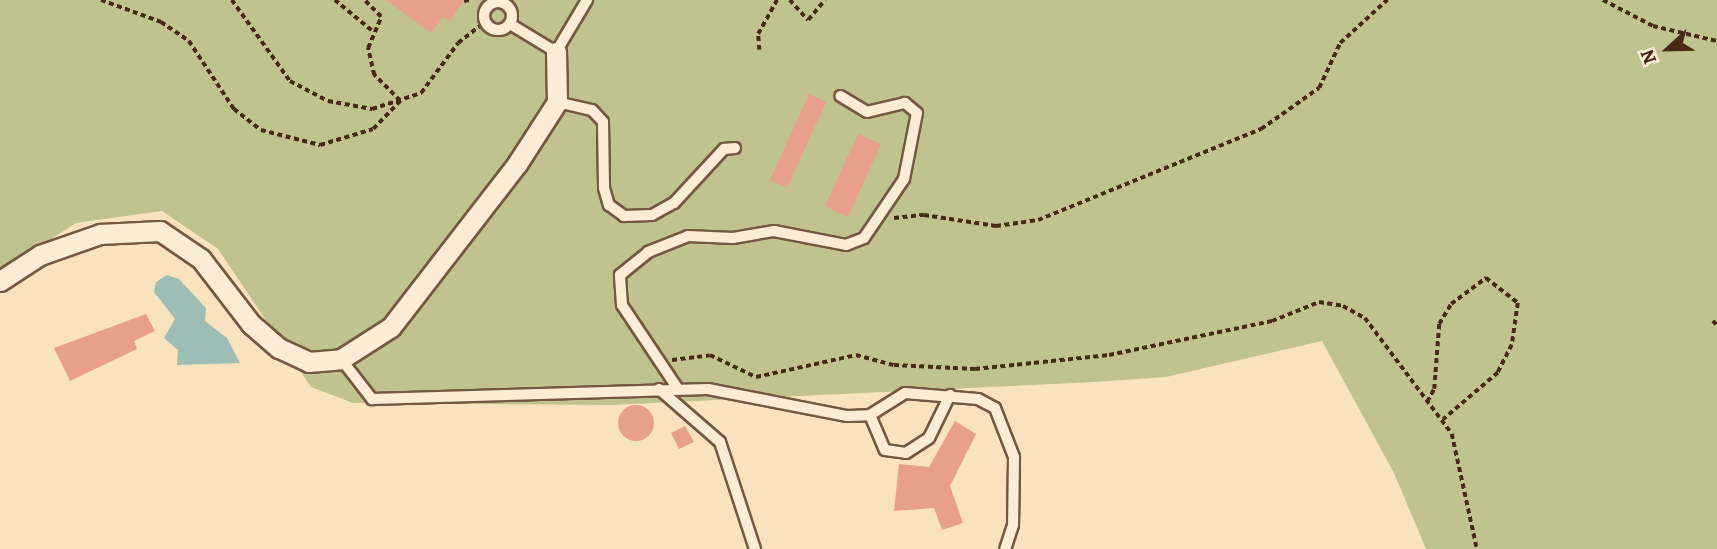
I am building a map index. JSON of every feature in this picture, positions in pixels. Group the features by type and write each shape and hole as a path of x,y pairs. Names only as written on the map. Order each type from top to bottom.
{"street":[{"path":"0,281 40,255 100,234 160,231 201,259 251,324 279,348 309,362 341,359 391,327 517,164 557,102 555,52"}],"lane":[{"path":"510,24 555,52 587,0"},
{"path":"496,1 510,8 510,24 495,30 485,22 485,10 496,1"},
{"path":"678,389 667,364 617,289 638,258 688,236 733,238 760,231 852,244 881,220 904,179 917,113 905,103 867,112 840,96"},
{"path":"557,102 592,110 603,122 604,188 609,205 624,216 652,215 674,203 724,149 735,148"},
{"path":"341,359 372,399 659,389 735,390 798,411 870,415 905,393 950,395 995,408 1009,432 1016,484 1005,549"},
{"path":"659,389 719,442 755,549"},
{"path":"870,415 885,450 906,453 929,438 950,395"}],"path":[{"path":"101,0 161,22 189,41 234,109 278,138 320,145 340,141 387,120 400,101"},
{"path":"232,0 276,67 308,93 352,108 379,110 432,85 458,43 485,22"},
{"path":"335,0 374,32"},
{"path":"364,0 381,17 368,48 374,75 400,101"},
{"path":"759,50 758,34 777,0"},
{"path":"790,0 808,20 825,0"},
{"path":"881,220 914,214 975,225 1038,220 1261,129 1319,88 1340,43 1387,0"},
{"path":"1603,0 1654,26 1717,41"},
{"path":"1427,402 1434,389 1439,324 1451,304 1486,278 1518,303 1512,345 1498,373 1443,420"},
{"path":"667,364 705,354 756,377 856,355 894,366 967,369 1084,359 1272,321 1323,302 1359,312 1443,420 1458,450 1478,549"},
{"path":"1713,321 1717,325"}],"green space":[{"path":"0,0 1717,0 1717,549 1426,549 1394,473 1322,341 1166,377 1095,382 612,405 353,403 311,387 218,249 162,211 76,223 0,272"}],"water":[{"path":"167,275 179,279 206,308 205,321 227,338 240,363 177,365 178,350 164,338 175,319 154,292 156,282"}],"building":[{"path":"386,0 464,0 450,21 443,17 431,33"},
{"path":"809,94 826,102 787,188 770,180"},
{"path":"858,134 881,144 848,217 825,206"},
{"path":"146,314 155,331 134,341 137,349 70,381 54,348"},
{"path":"636,405 649,410 654,423 649,436 636,441 623,436 618,423 623,410"},
{"path":"955,421 976,434 950,486 963,523 942,530 934,508 894,511 899,464 929,467"},
{"path":"685,426 694,442 679,449 671,433"}]}
